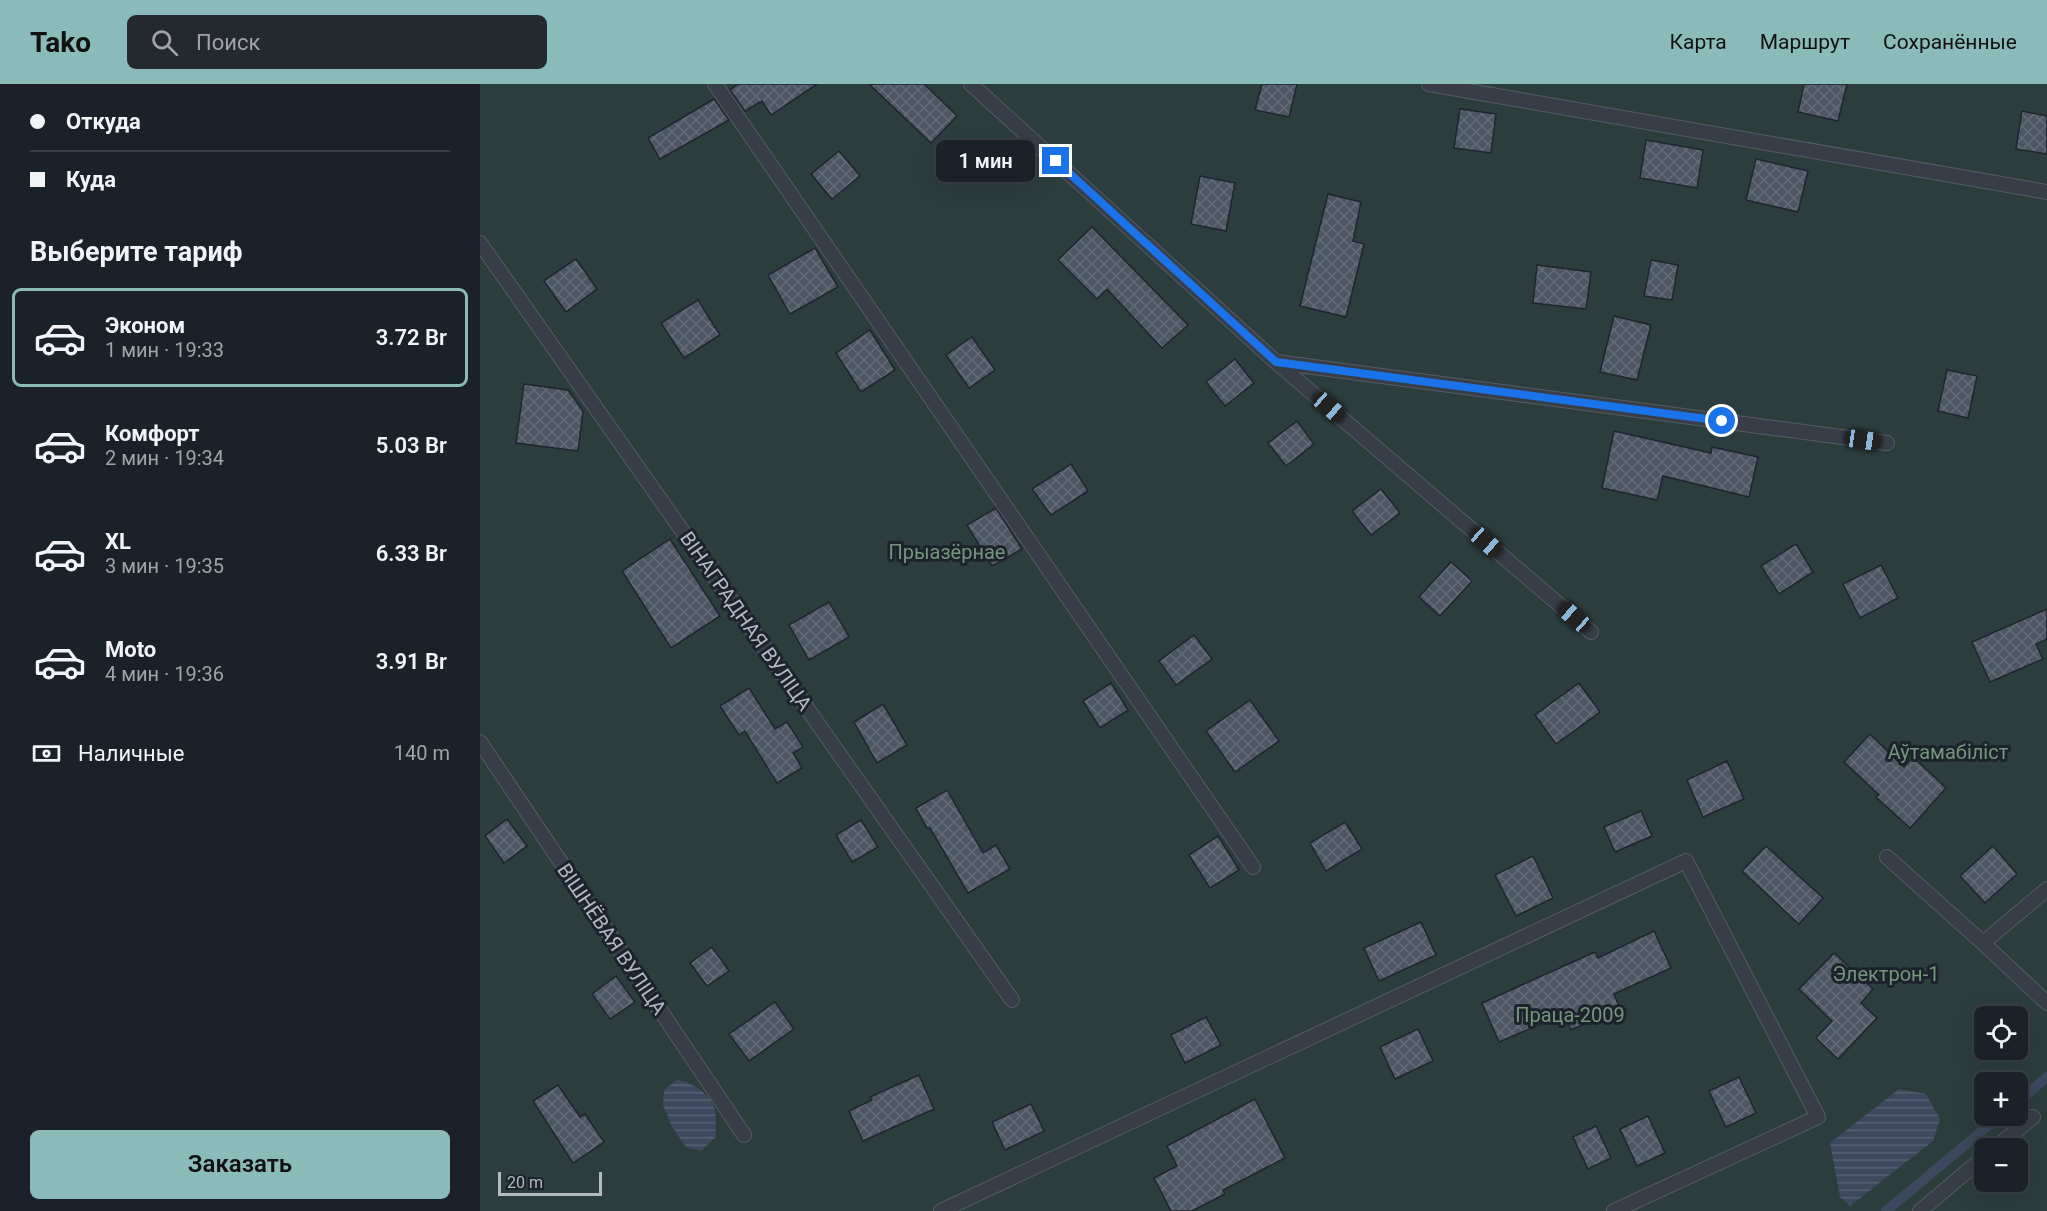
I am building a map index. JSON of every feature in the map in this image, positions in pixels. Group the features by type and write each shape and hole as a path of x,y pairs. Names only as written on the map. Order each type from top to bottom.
{"lane":[{"path":"715,84 1253,867"},
{"path":"971,84 1276,362 1591,632"},
{"path":"1429,84 2047,192"},
{"name":"ВІНАГРАДНАЯ ВУЛІЦА","path":"480,243 1012,1000"},
{"path":"1276,362 1887,443"},
{"name":"ВІШНЁВАЯ ВУЛІЦА","path":"480,742 744,1135"},
{"path":"1887,857 2047,1003"},
{"path":"941,1211 1686,861 1818,1117 1614,1211"},
{"path":"1983,943 2047,889"},
{"path":"2007,1138 2033,1117"},
{"path":"1920,1211 1974,1165"}],"green space":[{"name":"Прыазёрнае","path":"480,84 2047,84 2047,1211 480,1211"}],"water":[{"path":"677,1080 699,1089 714,1107 716,1137 701,1151 686,1147 672,1127 663,1105 664,1090"},
{"path":"1899,1089 1926,1094 1940,1119 1933,1141 1850,1206 1840,1197 1830,1143"}],"building":[{"path":"739,84 817,84 771,115 762,101 745,111 730,90"},
{"path":"869,84 924,84 957,116 931,143"},
{"path":"1262,84 1297,84 1289,117 1255,110"},
{"path":"1804,84 1847,84 1838,121 1798,112"},
{"path":"714,99 729,120 660,159 648,138"},
{"path":"1460,109 1496,114 1491,153 1454,148"},
{"path":"2022,111 2047,116 2047,154 2016,149"},
{"path":"1646,140 1703,150 1697,188 1640,178"},
{"path":"839,151 860,176 832,199 811,174"},
{"path":"1756,159 1808,171 1798,212 1746,200"},
{"path":"1200,176 1235,183 1226,231 1191,224"},
{"path":"1328,194 1361,202 1353,241 1364,244 1346,317 1300,306"},
{"path":"1092,227 1188,325 1162,348 1107,289 1097,299 1058,260"},
{"path":"815,248 838,287 790,314 768,275"},
{"path":"576,259 597,289 566,312 544,281"},
{"path":"1651,260 1678,265 1672,300 1644,296"},
{"path":"1537,265 1591,272 1586,309 1533,303"},
{"path":"698,300 720,335 684,358 661,323"},
{"path":"1614,316 1651,325 1637,380 1600,372"},
{"path":"870,330 895,370 861,392 836,353"},
{"path":"972,337 995,370 969,388 946,355"},
{"path":"1235,359 1254,383 1225,406 1206,382"},
{"path":"1947,370 1977,376 1968,418 1938,411"},
{"path":"524,384 568,390 583,411 578,451 516,443"},
{"path":"1297,421 1314,444 1286,466 1268,443"},
{"path":"1614,431 1711,453 1712,447 1758,457 1749,497 1663,476 1657,500 1602,488"},
{"path":"1071,464 1088,491 1051,515 1032,489"},
{"path":"1381,489 1400,513 1371,535 1352,511"},
{"path":"996,508 1022,549 992,566 967,525"},
{"path":"670,539 720,616 671,648 622,571"},
{"path":"1796,544 1813,572 1779,594 1761,566"},
{"path":"1451,562 1472,581 1440,616 1419,597"},
{"path":"1881,565 1898,598 1860,618 1843,584"},
{"path":"829,602 849,637 809,660 789,625"},
{"path":"2047,609 2047,639 2036,644 2043,659 1990,682 1972,642"},
{"path":"1194,635 1212,659 1176,685 1159,661"},
{"path":"1111,683 1128,710 1100,728 1083,701"},
{"path":"1579,683 1600,712 1556,744 1535,715"},
{"path":"749,688 775,729 787,722 803,747 793,753 802,768 777,783 745,731 739,735 720,706"},
{"path":"1250,700 1279,741 1235,772 1206,731"},
{"path":"883,704 907,745 877,763 854,722"},
{"path":"1870,734 1904,767 1913,757 1946,788 1910,828 1876,797 1879,795 1844,762"},
{"path":"1727,761 1744,799 1703,817 1687,780"},
{"path":"947,790 983,853 996,845 1010,869 968,893 916,808"},
{"path":"1641,811 1652,836 1615,852 1604,827"},
{"path":"507,819 527,846 504,863 485,836"},
{"path":"861,820 878,847 852,862 836,835"},
{"path":"1345,822 1362,849 1326,871 1310,843"},
{"path":"1218,836 1239,870 1210,888 1189,855"},
{"path":"1766,846 1823,898 1799,924 1742,871"},
{"path":"1993,846 2017,874 1985,903 1960,876"},
{"path":"1533,856 1553,898 1516,916 1495,875"},
{"path":"1421,922 1436,955 1379,981 1364,948"},
{"path":"1654,931 1671,968 1614,994 1620,1008 1571,1030 1564,1014 1499,1042 1482,1003 1595,952 1598,958"},
{"path":"712,947 729,971 707,986 690,963"},
{"path":"1834,953 1873,989 1861,1003 1877,1018 1838,1059 1816,1038 1832,1021 1799,989"},
{"path":"616,976 635,1002 610,1019 592,994"},
{"path":"775,1002 794,1029 749,1061 729,1034"},
{"path":"1206,1017 1221,1045 1185,1063 1171,1035"},
{"path":"1418,1029 1433,1061 1395,1079 1380,1047"},
{"path":"919,1075 934,1109 863,1141 849,1111 872,1100 870,1097"},
{"path":"1739,1077 1756,1113 1726,1127 1709,1091"},
{"path":"558,1085 580,1117 585,1114 604,1142 573,1163 533,1101"},
{"path":"1255,1099 1285,1158 1223,1190 1225,1194 1192,1211 1171,1211 1154,1178 1177,1166 1167,1146"},
{"path":"1031,1104 1044,1131 1005,1150 992,1122"},
{"path":"1648,1116 1665,1153 1637,1166 1620,1129"},
{"path":"1596,1126 1611,1158 1588,1169 1573,1137"}],"waterway":[{"path":"2028,1093 2047,1077"},
{"path":"1886,1211 1988,1126"}],"route":[{"path":"1056,161 1276,362 1722,421"}],"park label":[{"name":"Аўтамабіліст","path":"1948,752"},
{"name":"Электрон-1","path":"1886,974"},
{"name":"Праца-2009","path":"1570,1015"}]}
